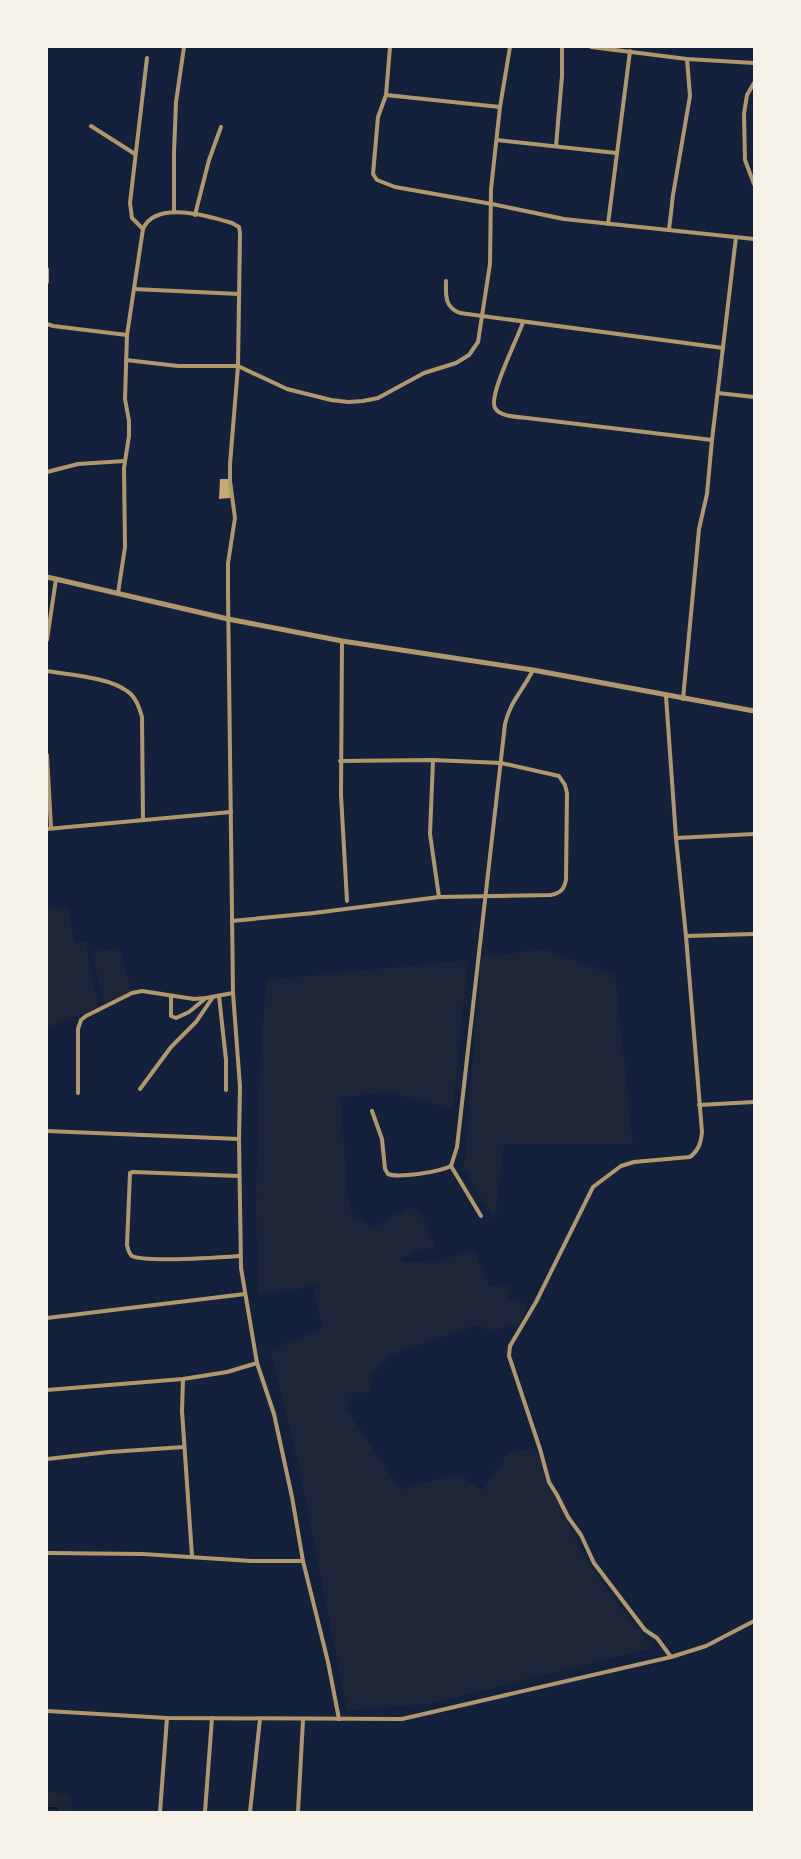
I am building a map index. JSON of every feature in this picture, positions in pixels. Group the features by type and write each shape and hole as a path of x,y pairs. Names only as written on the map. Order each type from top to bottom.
{"street":[{"path":"174,212 176,102 184,47"},
{"path":"390,47 386,95 378,117 374,157 373,174 377,180 395,187 492,204 564,220 754,239"},
{"path":"126,360 178,366 238,366 286,389 332,400 348,402 370,400 390,392 424,373 456,363 469,355 478,342 490,264 491,189 500,107 510,47"},
{"path":"556,146 562,76 562,47"},
{"path":"591,47 687,59 754,63"},
{"path":"608,224 630,51"},
{"path":"143,229 136,223 130,212 146,58"},
{"path":"669,230 673,196 690,96 687,59"},
{"path":"754,83 747,95 744,114 745,160 754,184"},
{"path":"386,95 500,107"},
{"path":"91,126 135,154"},
{"path":"195,215 205,173 221,127"},
{"path":"497,140 616,153"},
{"path":"118,593 125,547 125,461 129,436 129,422 125,399 127,335 143,229 146,222 152,218 162,213 174,212 232,222 238,227 240,233 238,366 230,464 230,481 235,514 228,563 233,993 240,1088 240,1256 257,1363 274,1414 292,1497 303,1561 328,1662 339,1719"},
{"path":"683,698 694,572 699,529 708,494 712,440 736,237"},
{"path":"47,269 47,282"},
{"path":"446,281 446,297 449,308 460,313 724,348"},
{"path":"134,289 239,294"},
{"path":"523,322 499,379 494,397 494,407 498,411 527,418 712,440"},
{"path":"47,324 127,335"},
{"path":"718,393 754,397"},
{"path":"47,472 78,464 125,461"},
{"path":"47,577 228,618 342,641 533,670 666,696 754,711"},
{"path":"47,640 56,579"},
{"path":"342,641 340,761 347,900"},
{"path":"481,1216 451,1166 457,1148 505,724 508,710 533,670"},
{"path":"47,671 110,683 128,691 137,702 142,717 143,820"},
{"path":"666,696 676,838 700,1105 702,1132 701,1142 696,1152 690,1157 634,1162 621,1166 592,1187 536,1302 510,1346 509,1356 540,1449 549,1482 568,1517 581,1535 594,1563 645,1630 657,1638 671,1658"},
{"path":"47,755 49,828 231,812"},
{"path":"232,921 439,898 560,894 564,888 566,880 567,793 563,780 555,774 501,763 433,760 340,761"},
{"path":"433,760 430,834 439,898"},
{"path":"676,838 754,834"},
{"path":"686,936 754,934"},
{"path":"78,1093 78,1029 81,1020 132,993 148,991 171,997 206,998 233,993"},
{"path":"219,996 226,1060 226,1090"},
{"path":"171,997 170,1016 176,1018 189,1012 206,998"},
{"path":"140,1089 171,1047 196,1022 213,997"},
{"path":"700,1105 754,1102"},
{"path":"372,1111 382,1139 385,1169 388,1174 395,1175 432,1171 451,1166"},
{"path":"47,1131 239,1139"},
{"path":"239,1176 133,1172 130,1174 127,1245 132,1256 138,1257 174,1259 240,1256"},
{"path":"47,1318 245,1294"},
{"path":"47,1390 182,1379 227,1372 257,1363"},
{"path":"182,1379 184,1447 192,1556"},
{"path":"47,1459 109,1452 184,1447"},
{"path":"47,1553 143,1554 192,1556 250,1561 303,1561"},
{"path":"47,1711 166,1718 260,1720 402,1720 671,1658 706,1646 754,1621"},
{"path":"160,1812 166,1718"},
{"path":"205,1812 212,1718"},
{"path":"250,1812 260,1720"},
{"path":"298,1812 303,1720"}],"shaded area":[{"path":"47,907 69,909 74,943 87,941 87,953 99,1007 47,1028"},
{"path":"119,949 132,991 111,1000 105,1006 91,951"},
{"path":"545,949 615,975 633,1144 504,1144 495,1221 464,1169 481,957"},
{"path":"468,960 453,1109 388,1093 341,1097 347,1193 354,1218 363,1219 372,1228 409,1207 420,1211 436,1248 416,1250 398,1261 434,1263 474,1249 489,1286 508,1285 509,1300 519,1300 527,1306 519,1324 489,1331 476,1325 389,1356 372,1374 371,1392 354,1393 346,1409 400,1489 458,1474 482,1490 509,1452 536,1448 555,1496 589,1566 652,1648 429,1704 347,1711 301,1477 270,1351 323,1327 313,1291 318,1285 258,1295 256,1209 258,1098 266,980"},
{"path":"47,1792 70,1794 73,1812 47,1812"}],"building":[{"path":"220,479 230,479 230,498 219,499"}],"waterway":[{"path":"47,1808 56,1808 57,1812"}]}
